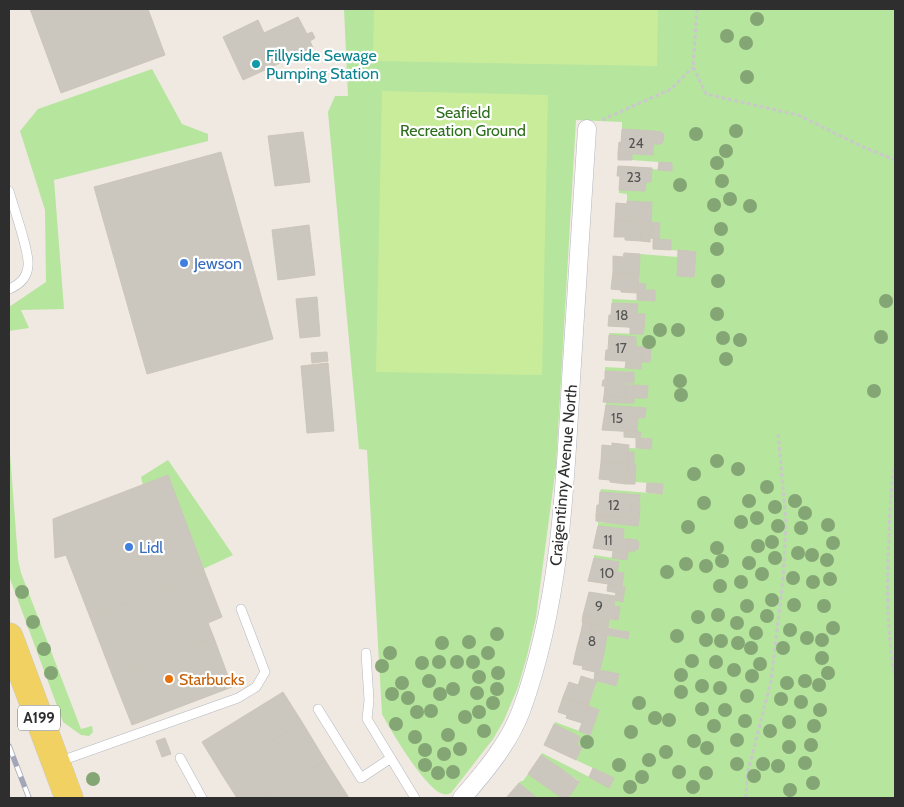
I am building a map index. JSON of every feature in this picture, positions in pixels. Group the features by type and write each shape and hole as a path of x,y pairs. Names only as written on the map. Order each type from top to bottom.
{"main road":[{"name":"A199","path":"9,637 68,798"}],"street":[{"name":"Craigentinny Avenue North","path":"462,798 495,755 513,728 520,712 540,647 552,592 566,468 587,129"}],"lane":[{"path":"9,190 28,258 28,267 21,281 9,289"},
{"path":"56,763 238,698 256,687 265,672 241,609"},
{"path":"366,653 369,700 367,719 415,798"},
{"path":"318,709 361,778 390,758"},
{"path":"180,758 202,798"}],"path":[{"path":"697,9 693,67 706,94 798,115 863,147 895,160"},
{"path":"587,129 610,116 671,89 693,67"},
{"path":"746,798 747,775 771,682 783,580 786,523 778,432"},
{"path":"895,462 892,481 888,574 890,648 895,677"}],"green space":[{"name":"Seafield Recreation Ground","path":"344,9 895,9 895,798 568,798 579,781 541,755 542,753 609,787 614,778 576,760 582,748 577,745 580,737 554,724 555,722 590,735 599,710 588,706 597,681 616,686 619,675 599,670 607,635 627,639 629,633 608,627 609,619 618,620 620,607 614,606 615,600 622,601 625,587 622,586 624,573 617,572 619,562 594,558 594,555 627,560 628,551 638,549 639,543 637,541 623,539 624,529 598,526 598,522 638,526 640,496 600,492 601,489 662,494 663,484 635,482 636,465 634,465 634,452 628,452 629,448 651,449 652,439 640,438 641,432 637,432 638,418 645,418 646,408 606,405 606,402 634,403 634,398 647,398 648,386 626,385 626,383 634,383 634,372 605,371 605,367 641,369 641,362 650,362 651,348 636,347 609,335 609,333 643,334 645,314 637,314 638,304 612,303 612,299 655,301 655,290 645,290 646,284 638,283 640,254 678,257 677,276 694,277 696,252 671,250 671,240 659,239 660,223 651,222 652,203 627,201 627,194 619,193 619,190 645,191 646,182 651,182 652,169 671,171 672,163 632,160 632,154 653,155 654,144 661,144 663,142 664,134 661,132 622,129 622,122 576,120 556,466 536,617 518,687 504,720 493,739 451,793 444,794 436,790 410,759 382,714 367,450 359,449 328,112 335,96 348,96"},
{"path":"374,9 658,9 657,66 373,61"},
{"path":"152,69 182,124 208,134 208,141 54,180 64,309 21,310 29,328 9,331 9,307 46,282 45,210 20,131 38,109"},
{"name":"Seafield Recreation Ground","path":"382,91 548,95 542,375 376,372"},
{"path":"9,440 18,559 21,573 81,729 92,726 93,732 89,736 81,735 63,722 9,576"},
{"path":"168,460 233,555 203,569 167,475 143,485 141,477"},
{"path":"528,774 563,798 537,798 519,783"}],"building":[{"path":"30,9 148,9 165,55 61,93"},
{"name":"Fillyside Sewage Pumping Station","path":"298,17 307,34 312,32 315,38 310,41 313,48 243,80 223,37 258,20 264,33"},
{"path":"622,129 654,131 653,155 618,153"},
{"path":"654,131 664,134 661,144 654,144"},
{"path":"303,132 310,182 275,186 268,136"},
{"name":"Jewson","path":"221,152 273,339 147,374 94,187"},
{"path":"618,153 632,154 632,160 618,160"},
{"path":"659,162 672,163 672,171 658,170"},
{"path":"618,166 652,168 651,182 646,182 645,191 619,190 620,176 617,176"},
{"path":"627,201 643,202 642,222 615,220 616,203 627,204"},
{"path":"643,202 652,202 651,222 642,222"},
{"path":"615,220 642,222 641,241 625,240 625,237 614,237"},
{"path":"642,222 651,222 650,242 641,241"},
{"path":"651,222 660,223 659,239 650,238"},
{"path":"309,225 315,275 278,280 272,230"},
{"path":"653,239 671,240 671,250 653,249"},
{"path":"678,250 696,252 694,277 677,276"},
{"path":"624,253 640,254 639,274 613,272 613,256 623,257"},
{"path":"613,272 639,274 637,293 611,289"},
{"path":"638,283 646,284 645,290 655,290 655,294 637,293"},
{"path":"637,293 655,294 655,301 637,300"},
{"path":"317,297 320,336 300,338 296,299"},
{"path":"612,303 638,304 637,314 645,314 644,328 608,326"},
{"path":"630,327 644,328 643,334 630,334"},
{"path":"609,335 636,337 636,347 642,347 641,362 605,360"},
{"path":"642,347 651,348 650,362 641,362"},
{"path":"327,352 328,361 312,363 311,353"},
{"path":"626,361 641,362 641,369 625,368"},
{"path":"328,363 334,431 307,433 301,366"},
{"path":"605,371 626,372 625,397 604,396 605,386 602,386 603,380 605,380"},
{"path":"626,372 634,372 634,383 626,383"},
{"path":"626,385 635,385 634,398 625,397"},
{"path":"635,385 648,386 647,398 634,398"},
{"path":"604,396 625,397 625,403 603,402"},
{"path":"625,397 634,398 634,403 625,403"},
{"path":"606,405 632,407 632,417 638,418 637,432 602,430"},
{"path":"632,407 646,408 645,418 632,417"},
{"path":"624,431 641,432 640,438 624,437"},
{"path":"636,438 652,439 651,449 636,448"},
{"path":"612,443 629,445 627,464 601,462 602,445 612,446"},
{"path":"628,452 634,452 634,465 627,464"},
{"path":"601,462 627,464 626,484 599,479"},
{"path":"627,464 636,465 635,484 626,484"},
{"path":"168,475 205,573 90,617 66,555 55,558 53,519"},
{"path":"647,483 663,484 662,494 646,492"},
{"path":"600,492 627,494 626,504 632,504 631,518 596,515"},
{"path":"627,494 640,495 639,505 626,504"},
{"path":"632,504 640,505 639,519 631,518"},
{"path":"596,515 619,517 619,524 596,521"},
{"path":"619,517 639,519 638,526 619,524"},
{"path":"598,526 624,529 623,539 629,539 628,553 593,548"},
{"path":"629,539 637,540 639,543 638,549 628,551"},
{"path":"613,551 628,553 627,560 612,558"},
{"path":"594,558 619,562 617,572 624,573 622,586 588,581"},
{"path":"205,573 222,617 208,623 214,638 113,677 90,617"},
{"path":"608,584 625,587 624,594 607,591"},
{"path":"589,592 615,596 614,606 620,607 618,620 583,615"},
{"path":"616,592 624,593 623,602 615,600"},
{"path":"583,615 609,619 608,627 582,622"},
{"path":"583,622 592,624 590,634 581,632"},
{"path":"592,624 609,628 607,635 590,631"},
{"path":"609,628 621,631 619,637 607,635"},
{"path":"590,631 607,635 604,653 577,647 581,632 590,634"},
{"path":"621,631 629,632 628,639 619,637"},
{"path":"214,638 232,687 132,725 113,677"},
{"path":"577,647 604,653 599,673 582,669 583,666 573,664"},
{"path":"599,670 619,674 616,686 594,680 595,672 599,673"},
{"path":"581,676 597,681 594,688 579,683"},
{"path":"569,682 594,688 588,706 563,697"},
{"path":"283,692 302,722 221,773 202,742"},
{"path":"563,697 588,706 582,723 566,718 567,715 558,712"},
{"path":"588,706 599,710 590,735 579,731"},
{"path":"302,722 325,760 264,798 237,798 221,773"},
{"path":"554,724 580,737 577,745 582,747 576,760 544,745"},
{"path":"165,738 171,754 162,757 156,741"},
{"path":"541,755 563,770 558,778 563,782 555,793 528,774"},
{"path":"325,760 349,798 264,798"},
{"path":"593,768 614,778 609,788 589,777"},
{"path":"563,770 579,782 568,798 563,798 555,793 563,782 558,778"},
{"path":"519,783 537,798 506,798"}],"railway":[{"path":"9,746 29,798"}],"place":[{"name":"Fillyside Sewage Pumping Station","path":"256,64"},
{"name":"Jewson","path":"184,263"},
{"name":"Lidl","path":"129,547"},
{"name":"Starbucks","path":"169,679"}]}
